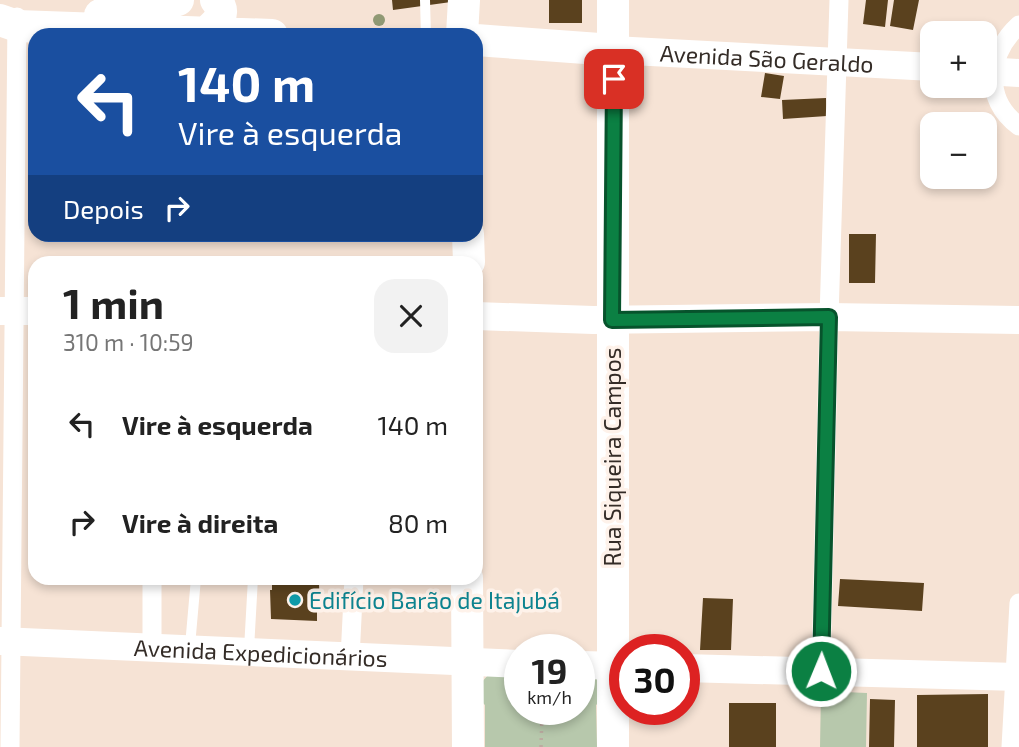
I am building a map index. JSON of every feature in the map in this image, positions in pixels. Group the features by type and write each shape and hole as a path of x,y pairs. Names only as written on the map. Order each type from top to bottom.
{"main road":[{"path":"8,19 102,15 155,7 178,0"},
{"path":"211,28 222,14 216,0"},
{"path":"462,28 464,0"},
{"name":"Rua Siqueira Campos","path":"613,0 612,320 618,634"},
{"path":"8,19 126,28"},
{"name":"Avenida São Geraldo","path":"483,41 613,50"},
{"path":"467,585 468,747"},
{"name":"Rua Siqueira Campos","path":"613,747 615,725"}],"street":[{"path":"821,671 839,0"},
{"path":"8,19 17,311 5,641 9,747"},
{"path":"1019,25 1003,42 999,72 999,103 1019,126"},
{"name":"Avenida São Geraldo","path":"613,50 920,66"},
{"path":"483,316 612,320 829,317 1019,320"},
{"path":"152,585 152,648"},
{"path":"350,658 354,585"},
{"path":"1011,747 1019,603"},
{"name":"Avenida Expedicionários","path":"5,641 504,664"},
{"path":"700,668 1016,677"}],"lane":[{"path":"425,0 426,28"},
{"path":"190,650 195,585"},
{"path":"248,653 253,585"}],"path":[{"path":"541,747 542,725"}],"green space":[{"path":"490,673 504,673 504,725 595,725 595,679 602,680 601,701 596,705 597,747 485,747 485,705 476,697 479,685"},
{"path":"821,691 867,693 866,747 820,747"}],"building":[{"path":"392,0 451,0 451,2 393,10"},
{"path":"549,0 582,0 582,23 549,23"},
{"path":"866,0 888,0 885,27 863,24"},
{"path":"894,0 919,0 913,30 890,26"},
{"path":"765,73 784,76 780,99 761,97"},
{"path":"826,98 827,116 783,119 782,100"},
{"path":"849,234 876,234 875,283 849,283"},
{"path":"840,579 924,583 922,611 838,606"},
{"name":"Edifício Barão de Itajubá","path":"272,585 319,585 320,612 317,612 317,621 271,619"},
{"path":"703,598 733,599 731,650 700,650"},
{"path":"988,694 988,747 917,747 917,695"},
{"path":"870,699 895,700 894,747 869,747"},
{"path":"729,703 776,703 776,747 729,747"}],"place":[{"name":"Edifício Barão de Itajubá","path":"295,600"}],"route":[{"path":"614,79 612,320 829,317 821,671"}]}
